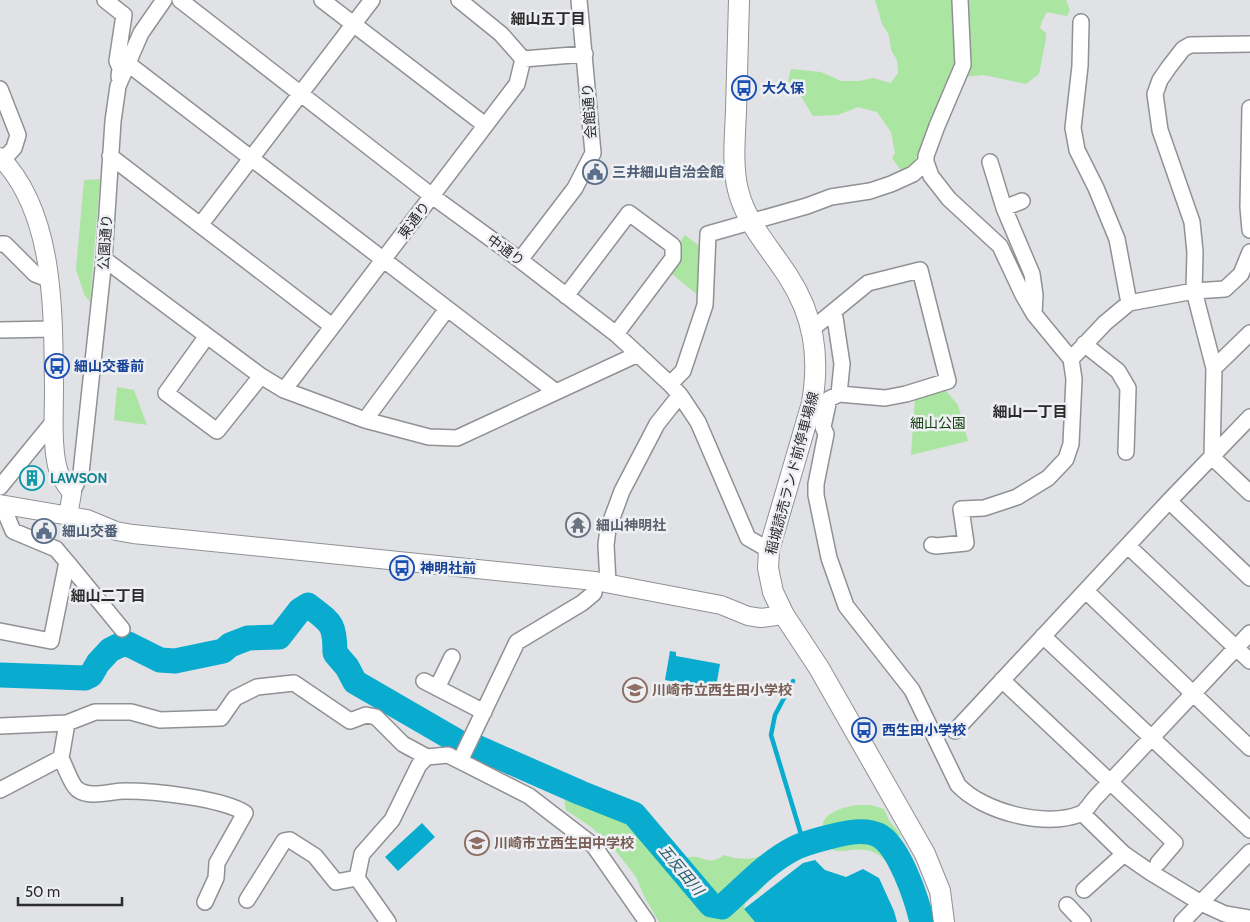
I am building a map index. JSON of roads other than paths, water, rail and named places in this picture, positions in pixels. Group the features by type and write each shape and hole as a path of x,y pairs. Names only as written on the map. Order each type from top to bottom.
{"main road":[{"name":"稲城読売ランド前停車場線","path":"739,0 734,156 738,191 752,223 768,249 788,275 803,302 812,329 816,354 816,378 812,403 768,550 768,568 773,592 784,615 819,668 925,854 940,891 944,922"}],"street":[{"path":"105,0 124,15 117,61 120,68 118,86"},
{"name":"公園通り","path":"72,493 81,473 104,260 110,156 118,86 141,33 164,0"},
{"name":"中通り","path":"180,0 432,196 520,260 616,334 638,354 675,389 698,422 707,439 748,538 768,550"},
{"path":"322,0 485,125"},
{"path":"201,224 372,0"},
{"path":"459,0 501,34 523,59 585,54"},
{"name":"会館通り","path":"520,260 575,188 593,153 579,0"},
{"path":"932,545 966,543 961,509 984,508 1017,497 1048,478 1066,459 1071,444 1074,379 1071,359 1034,314 1000,246 949,199 931,176 926,162 926,156 936,126 962,65 960,0"},
{"path":"1082,22 1080,66 1073,128 1077,150 1096,188 1117,239 1129,303"},
{"path":"1250,44 1190,45 1183,50 1169,67 1160,80 1155,94 1160,130 1192,222 1195,252 1194,291 1214,368 1212,457 1250,493"},
{"name":"東通り","path":"284,390 517,84 523,59"},
{"path":"127,63 556,392"},
{"path":"0,89 18,135 14,148 1,158 21,187 35,216 44,247 53,329 54,421 58,467 61,476 72,493 68,516"},
{"path":"1250,108 1248,207 1250,230"},
{"path":"110,156 332,326"},
{"path":"460,761 517,642 582,603 594,593 601,582 608,529 622,491 675,389 704,305 708,234 752,223 831,197 870,191 913,174 926,162"},
{"path":"990,162 1004,208 1032,274 1036,295 1034,314"},
{"path":"1004,208 1022,202"},
{"path":"566,296 630,213 673,246 673,258 616,334"},
{"path":"0,244 5,244 35,274 48,279"},
{"path":"1071,359 1084,344 1129,303 1194,291 1225,289 1241,274 1250,252"},
{"path":"104,260 261,376 284,390 365,420 429,437 457,438 638,354"},
{"path":"812,329 868,283 920,270 948,381 906,394 885,398 839,394 829,399 823,427 826,434 816,484 816,495 829,558 846,606 912,690 958,785 966,794 984,805 1030,819 1054,819 1082,814 1250,633"},
{"path":"365,420 447,309"},
{"path":"834,311 842,364 839,394"},
{"path":"0,330 53,329"},
{"path":"1214,368 1250,333"},
{"path":"207,336 166,393 217,431 261,376"},
{"path":"1084,344 1118,371 1128,388 1126,452"},
{"path":"955,731 1169,501 1250,417"},
{"path":"0,487 54,421"},
{"path":"1169,501 1250,578"},
{"path":"0,506 87,519 116,531 132,534 601,582 721,604 748,616 761,618 784,615"},
{"path":"0,506 6,514 13,531 56,548 122,630"},
{"path":"1128,546 1250,661"},
{"path":"0,631 51,641 67,562"},
{"path":"1086,591 1250,748"},
{"path":"1043,636 1250,830"},
{"path":"452,657 431,684 484,712"},
{"path":"1002,680 1175,843 1158,863"},
{"path":"0,726 67,723 95,712 131,712 160,720 221,718 234,698 257,686 294,683 350,721 366,715 376,717 403,744 426,757 448,755 529,796 594,846 647,922"},
{"path":"67,723 61,758 76,788 86,794 125,791 175,795 225,803 245,812 217,863 216,878 205,902"},
{"path":"388,922 358,878 362,854 392,820 418,765 426,757"},
{"path":"0,790 61,758"},
{"path":"1082,814 1124,854 1201,903 1225,914 1250,918"},
{"path":"247,900 284,841 290,840 315,856 336,882 358,878"},
{"path":"1182,922 1250,852"},
{"path":"1084,890 1124,854"},
{"path":"1067,905 1083,922"}],"water":[{"path":"670,651 676,652 676,656 720,664 715,693 709,692 709,688 665,680"},
{"path":"422,823 435,837 398,871 385,857"},
{"path":"815,860 825,870 846,877 863,869 879,878 897,922 755,922 744,909 803,863"}],"waterway":[{"name":"五反田川","path":"0,675 85,678 91,675 98,663 110,650 120,645 128,644 160,660 175,661 223,651 230,645 248,638 279,637 300,610 308,605 330,624 333,629 335,653 347,667 355,682 462,744"},
{"path":"793,681 775,715 771,735 804,844"},
{"name":"五反田川","path":"474,746 634,814 711,905 722,907 764,868 798,847 820,839 852,832 873,833 886,841 900,861 911,887 922,922"}],"place":[{"name":"大久保","path":"744,88"},
{"name":"三井細山自治会館","path":"595,172"},
{"name":"細山交番前","path":"57,366"},
{"name":"LAWSON","path":"32,478"},
{"name":"細山神明社","path":"578,525"},
{"name":"細山交番","path":"44,531"},
{"name":"神明社前","path":"402,568"},
{"name":"川崎市立西生田小学校","path":"635,690"},
{"name":"西生田小学校","path":"864,730"},
{"name":"川崎市立西生田中学校","path":"477,843"}],"district":[{"name":"細山五丁目","path":"548,19"},
{"name":"細山一丁目","path":"1030,412"},
{"name":"細山二丁目","path":"108,596"}],"park label":[{"name":"細山公園","path":"938,423"}]}
